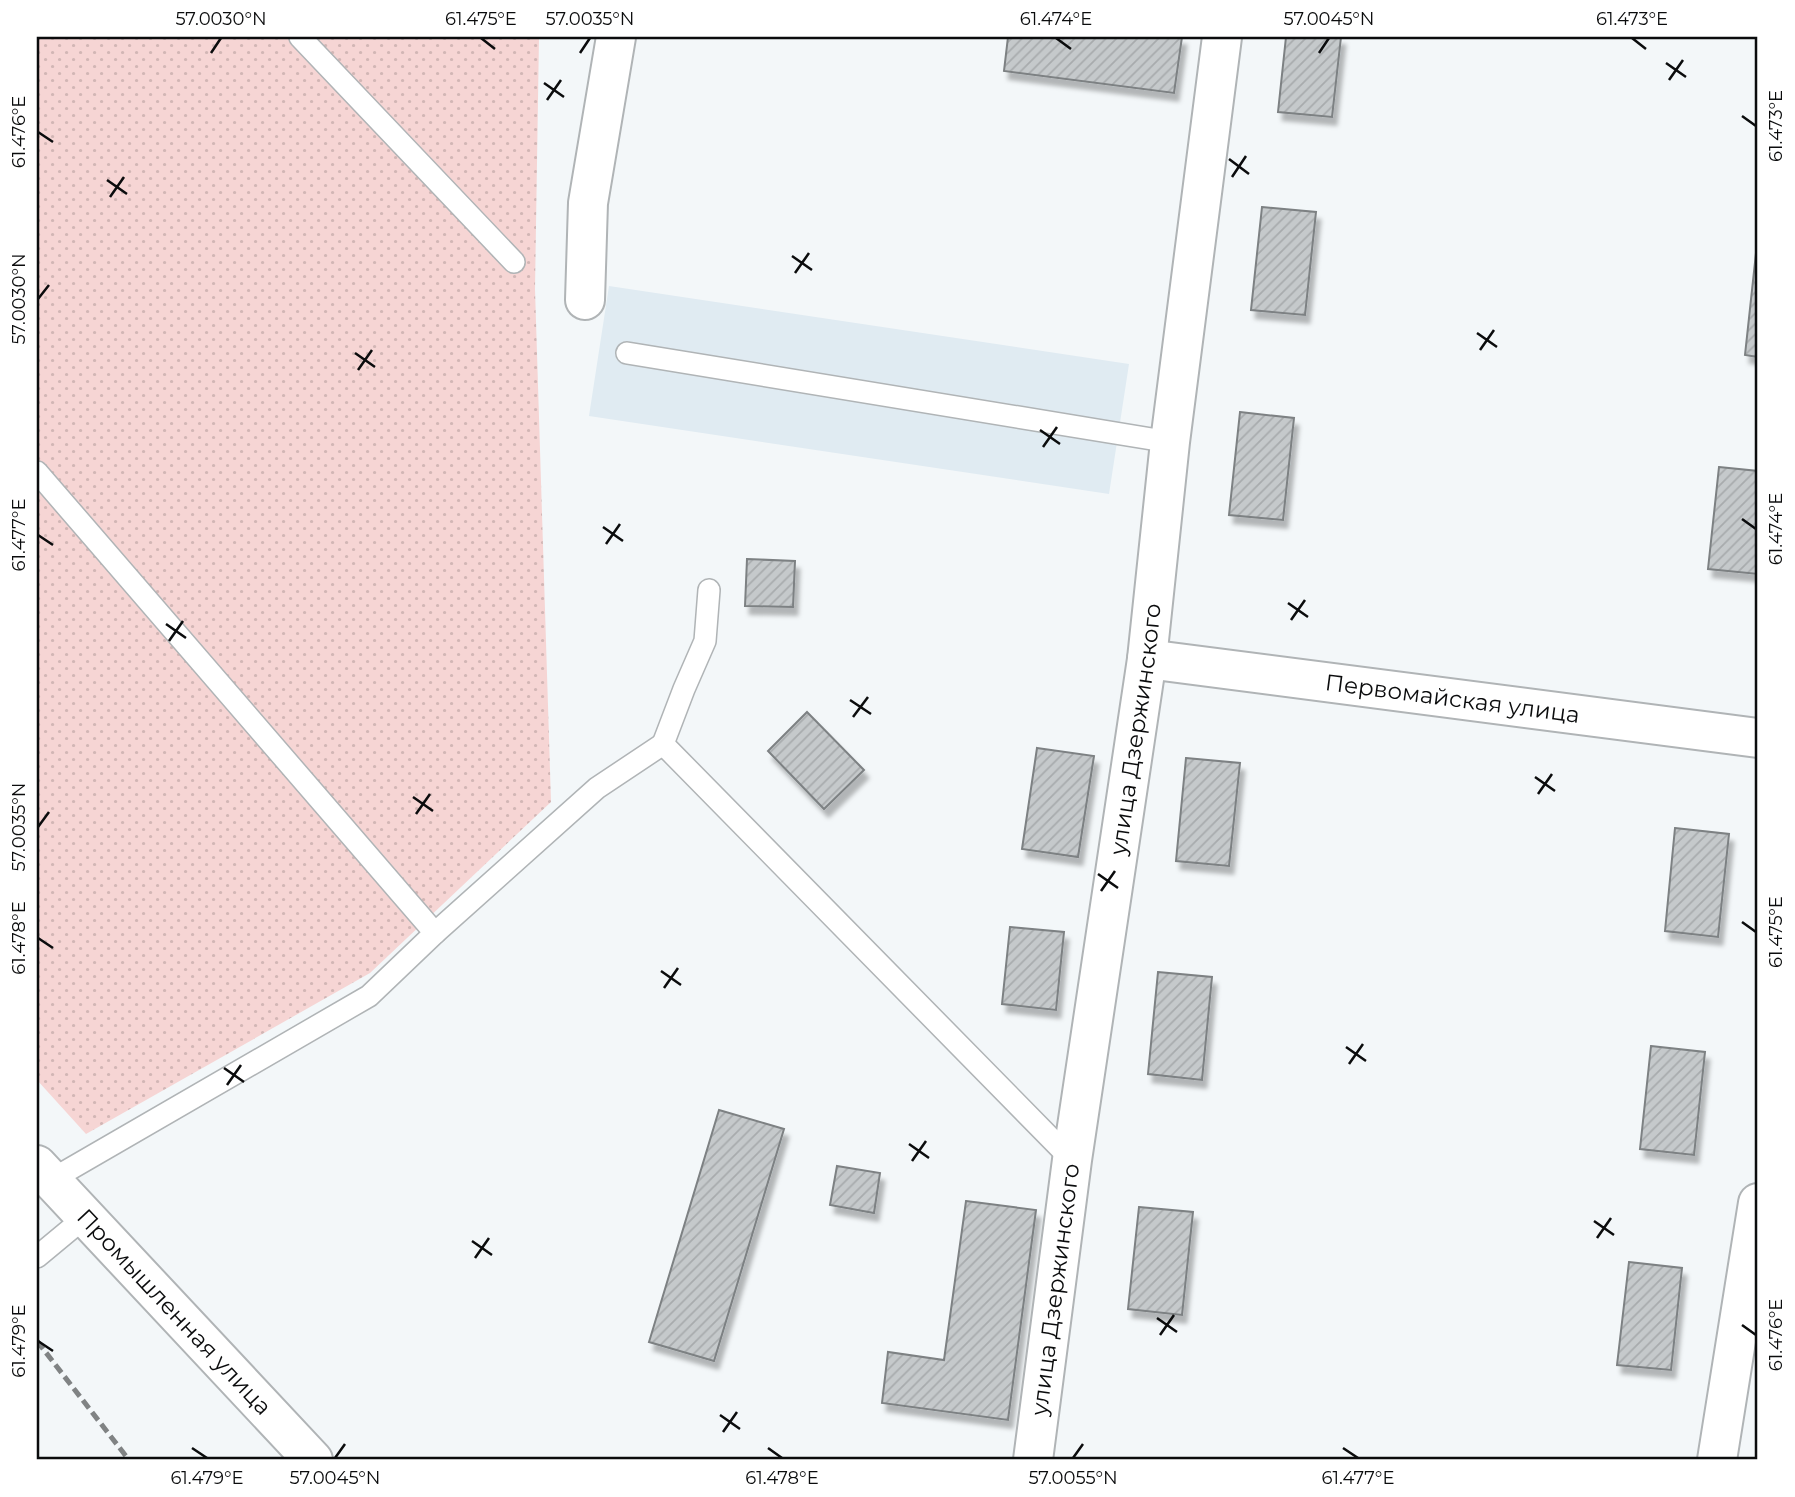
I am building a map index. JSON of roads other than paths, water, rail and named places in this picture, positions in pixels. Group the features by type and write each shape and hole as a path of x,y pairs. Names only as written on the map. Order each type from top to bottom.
{"street":[{"path":"585,300 588,203 616,37"},
{"name":"улица Дзержинского","path":"1034,1460 1072,1160 1147,659 1170,442 1222,37"},
{"name":"Первомайская улица","path":"1147,659 1758,738"},
{"name":"Промышленная улица","path":"44,1173 313,1460"},
{"path":"1717,1460 1758,1203"}],"lane":[{"path":"300,37 513,262"},
{"path":"627,353 1170,442"},
{"path":"37,472 435,933"},
{"path":"44,1173 369,996 597,788 663,744 705,641 709,590"},
{"path":"663,744 1072,1160"},
{"path":"37,1257 84,1218"}],"railway":[{"path":"37,1341 129,1460"}]}
